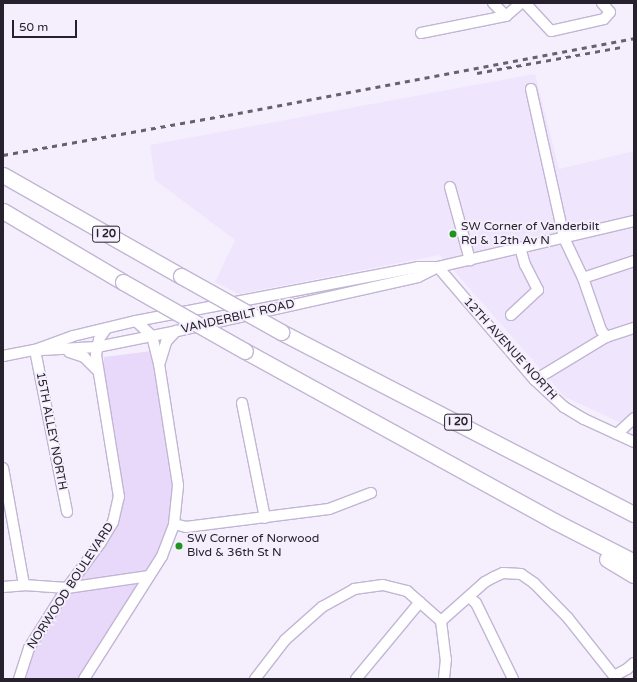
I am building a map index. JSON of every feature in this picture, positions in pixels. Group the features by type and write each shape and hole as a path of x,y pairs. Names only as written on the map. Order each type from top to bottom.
{"highway":[{"name":"I 20","path":"3,174 30,192 281,332 584,486 634,514"},
{"name":"I 20","path":"3,210 123,282 245,351 554,521 634,562"},
{"path":"584,486 634,509"},
{"path":"554,521 607,559 634,575"}],"street":[{"path":"493,3 506,16"},
{"path":"420,33 506,16 521,3"},
{"path":"525,3 552,31 604,19 610,12 602,3"},
{"path":"532,89 564,238 583,278 601,330 606,337"},
{"path":"450,187 470,260"},
{"name":"VANDERBILT ROAD","path":"3,356 35,350 73,336 136,321 418,267 438,267 634,221"},
{"path":"511,315 538,290 525,265 520,248"},
{"path":"583,278 634,261"},
{"name":"VANDERBILT ROAD","path":"35,350 60,350 97,347 177,331 418,277 438,267"},
{"name":"12TH AVENUE NORTH","path":"438,267 535,380 564,407 584,419 634,442"},
{"path":"84,679 162,556 174,524 178,486 159,364 152,336 136,321"},
{"path":"535,380 606,337 634,328"},
{"name":"NORWOOD BOULEVARD","path":"19,679 29,648 67,588 101,542 113,522 119,497 97,370 97,347 106,329"},
{"path":"159,364 166,342 177,331"},
{"name":"15TH ALLEY NORTH","path":"35,350 68,512"},
{"path":"60,350 84,357 97,370"},
{"path":"242,404 265,518"},
{"path":"617,434 634,418"},
{"path":"3,468 8,524 24,584"},
{"path":"174,524 186,527 329,509 371,493"},
{"path":"441,621 494,577 503,573 521,574 534,583 568,618 614,678 634,663"},
{"path":"3,587 24,584 67,588 149,576"},
{"path":"255,679 285,640 322,607 354,589 383,585 407,592 441,621 446,659 444,679"},
{"path":"469,597 476,603 513,679"},
{"path":"356,679 420,602"}],"shaded area":[{"path":"535,74 559,169 634,151 634,429 565,397 440,255 239,294 215,282 235,240 155,180 150,145"},
{"path":"152,351 174,485 169,522 157,554 80,679 23,679 32,650 116,525 123,499 103,380 104,357"}],"railway":[{"path":"3,155 228,115 634,38"},
{"path":"477,73 621,47"}],"place":[{"name":"SW Corner of Vanderbilt Rd & 12th Av N","path":"453,234"},
{"name":"SW Corner of Norwood Blvd & 36th St N","path":"179,546"}]}
